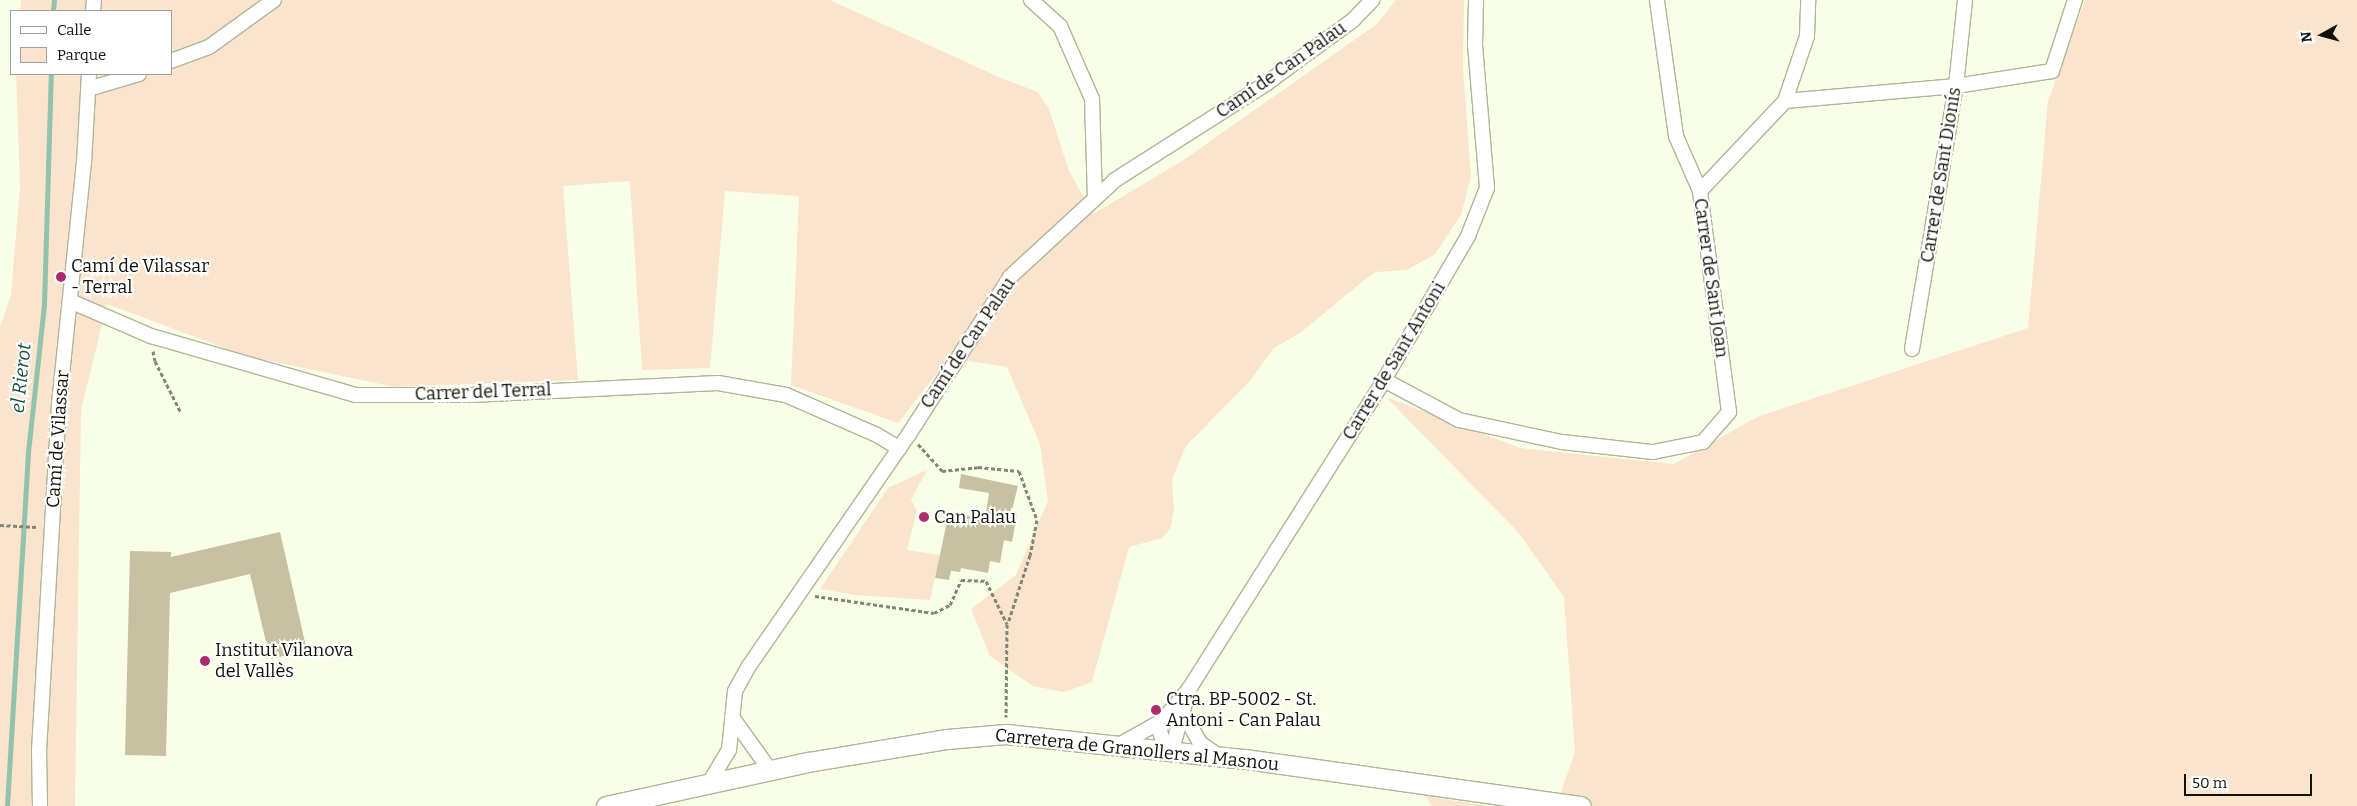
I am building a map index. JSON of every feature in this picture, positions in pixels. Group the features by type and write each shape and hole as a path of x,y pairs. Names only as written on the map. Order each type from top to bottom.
{"main road":[{"name":"Carretera de Granollers al Masnou","path":"606,806 770,770 947,739 1006,734 1220,756 1581,806"}],"street":[{"path":"172,61 209,47 274,0"},
{"path":"1031,0 1060,26 1092,99 1095,198"},
{"name":"Camí de Can Palau","path":"709,783 730,750 735,691 909,434 1010,277 1115,180 1267,83 1353,20 1372,0"},
{"name":"Carrer de Sant Antoni","path":"1117,746 1162,721 1189,689 1384,380 1468,236 1488,188 1475,45 1476,0"},
{"name":"Carrer de Sant Joan","path":"1384,380 1459,420 1562,442 1653,452 1703,442 1729,412 1700,192 1676,136 1657,0"},
{"path":"1700,192 1785,101 1807,36 1808,0"},
{"name":"Carrer de Sant Dionís","path":"1912,349 1956,86 1965,0"},
{"path":"1785,101 1956,86 2052,71 2075,0"},
{"name":"Camí de Vilassar","path":"40,806 40,750 59,414 89,75"},
{"path":"88,89 137,75"},
{"name":"Carrer del Terral","path":"70,301 151,336 356,395 471,395 718,383 786,395 877,435 899,448"},
{"name":"Carrer de Sant Antoni","path":"1167,750 1173,746 1184,714 1189,689"},
{"path":"1184,714 1200,743 1220,756"},
{"path":"732,717 770,770"},
{"path":"1162,721 1160,732 1167,750"}],"path":[{"path":"151,336 155,361 181,414"},
{"path":"909,434 942,471 978,466 1019,471 1037,520 1030,555 1008,624 1006,734"},
{"path":"0,525 37,527 37,521"},
{"path":"800,593 841,602 912,608 934,613 950,605 961,580 986,581 1008,624"}],"green space":[{"path":"21,0 830,0 1001,78 1038,92 1049,109 1069,171 1093,214 1182,161 1377,24 1396,0 1464,0 1463,67 1471,177 1461,215 1435,254 1407,270 1376,272 1300,333 1274,348 1249,382 1186,446 1172,480 1174,510 1170,529 1162,538 1129,547 1092,682 1064,692 1033,686 990,656 971,609 1016,575 1048,501 1040,444 1007,367 949,358 898,423 791,385 799,196 725,191 710,368 642,370 630,181 563,186 578,380 395,387 246,356 107,304 81,410 75,806 0,806 0,327 11,295 20,187 16,75 172,75 172,10 20,10"},
{"path":"2085,0 2357,0 2357,806 1556,806 1575,752 1564,597 1518,532 1386,397 1520,448 1674,464 1757,417 2028,328 2048,101"},
{"path":"927,470 911,500 917,511 907,550 940,555 930,600 856,595 820,589 888,488"},
{"path":"1425,796 1488,806 1432,806"}],"building":[{"path":"961,474 1018,486 1011,514 1017,515 1012,542 1004,540 1000,563 990,561 988,573 961,568 960,572 951,571 949,580 935,578 949,512 985,519 989,493 959,488"},
{"path":"280,532 307,651 270,659 250,574 170,593 166,756 125,755 130,551 171,552 171,557"}],"waterway":[{"name":"el Rierot","path":"53,10 54,0"},
{"name":"el Rierot","path":"7,806 28,452 44,304 51,75"}],"place":[{"name":"Camí de Vilassar - Terral","path":"61,277"},
{"name":"Can Palau","path":"924,517"},
{"name":"Institut Vilanova del Vallès","path":"205,661"},
{"name":"Ctra. BP-5002 - St. Antoni - Can Palau","path":"1156,710"}]}
